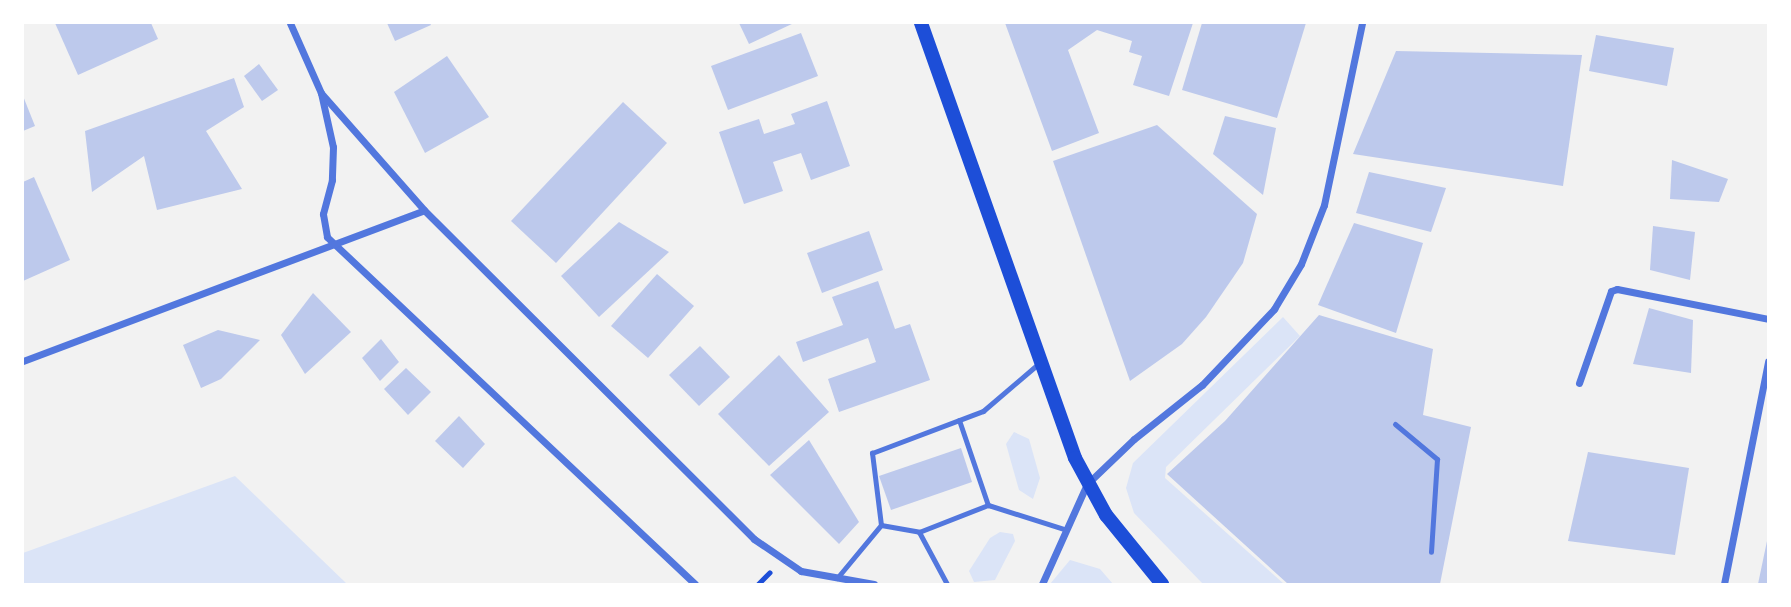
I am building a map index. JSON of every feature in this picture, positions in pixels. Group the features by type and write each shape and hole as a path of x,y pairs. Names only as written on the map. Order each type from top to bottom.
{"main road":[{"path":"921,23 1087,484 1120,535 1162,584"}],"street":[{"path":"290,23 321,93 334,161 323,226 335,247 695,584"},
{"path":"1042,584 1064,528 1087,484 1134,439 1202,385 1274,309 1294,275 1324,205 1362,23"},
{"path":"321,93 424,209 754,538 801,571 874,584"},
{"path":"23,361 335,247 424,209"},
{"path":"1579,383 1611,291 1617,289 1768,319"},
{"path":"1724,584 1768,361"}],"lane":[{"path":"837,578 881,526 872,453 983,411 1041,362"},
{"path":"959,420 988,505"},
{"path":"1395,424 1437,459 1431,552"},
{"path":"881,526 919,532 988,505 1064,528"},
{"path":"919,532 947,584"}],"shaded area":[{"path":"1283,317 1300,336 1166,467 1165,478 1284,584 1203,584 1134,513 1126,488 1133,463"},
{"path":"1014,432 1029,439 1040,478 1033,499 1019,490 1006,444"},
{"path":"235,476 347,584 23,584 23,553"},
{"path":"1000,532 1013,534 1015,541 995,580 974,582 969,571 990,538"},
{"path":"1070,560 1100,569 1113,584 1050,584"}],"building":[{"path":"55,23 151,23 158,39 78,75"},
{"path":"387,23 430,23 431,25 395,41"},
{"path":"739,23 794,23 749,44"},
{"path":"1005,23 1193,23 1169,96 1133,85 1142,56 1129,52 1132,41 1097,30 1068,50 1099,133 1052,151"},
{"path":"1202,23 1306,23 1277,118 1182,90"},
{"path":"801,33 818,76 728,110 711,66"},
{"path":"1596,35 1674,48 1667,86 1589,71"},
{"path":"1396,51 1582,55 1563,186 1353,154"},
{"path":"447,56 489,117 425,153 394,92"},
{"path":"259,64 278,90 262,101 244,76"},
{"path":"234,78 244,107 206,131 242,189 157,210 144,156 92,192 85,131"},
{"path":"23,96 35,126 23,131"},
{"path":"827,101 850,166 811,180 801,153 773,162 783,191 744,204 719,132 759,119 764,134 795,124 791,114"},
{"path":"623,102 667,143 556,263 511,221"},
{"path":"1225,116 1276,128 1263,195 1213,154"},
{"path":"1157,125 1257,214 1243,263 1206,317 1182,344 1130,381 1053,161"},
{"path":"1672,160 1728,179 1719,202 1670,199"},
{"path":"1369,172 1446,188 1431,232 1356,213"},
{"path":"34,177 70,260 23,281 23,182"},
{"path":"619,222 669,252 599,317 561,276"},
{"path":"1354,223 1423,243 1396,333 1318,305"},
{"path":"1653,226 1695,232 1690,280 1650,270"},
{"path":"869,231 883,270 822,293 807,253"},
{"path":"657,274 694,306 648,358 611,326"},
{"path":"878,281 895,329 910,324 930,380 839,412 828,379 876,362 868,338 803,362 796,342 843,325 832,297"},
{"path":"313,293 351,332 305,374 281,335"},
{"path":"1649,308 1693,320 1691,373 1633,364"},
{"path":"1319,315 1433,349 1423,415 1471,427 1440,584 1288,584 1167,474 1225,421"},
{"path":"218,330 260,340 221,379 201,388 183,345"},
{"path":"381,339 399,362 380,381 362,358"},
{"path":"700,346 730,377 699,406 669,375"},
{"path":"779,355 829,412 769,466 718,414"},
{"path":"406,368 431,392 408,415 384,389"},
{"path":"459,416 485,444 463,468 435,441"},
{"path":"809,440 859,522 839,544 770,475"},
{"path":"961,448 972,482 891,510 879,476"},
{"path":"1588,452 1689,468 1675,555 1568,541"},
{"path":"1767,541 1768,584 1758,584"}]}
